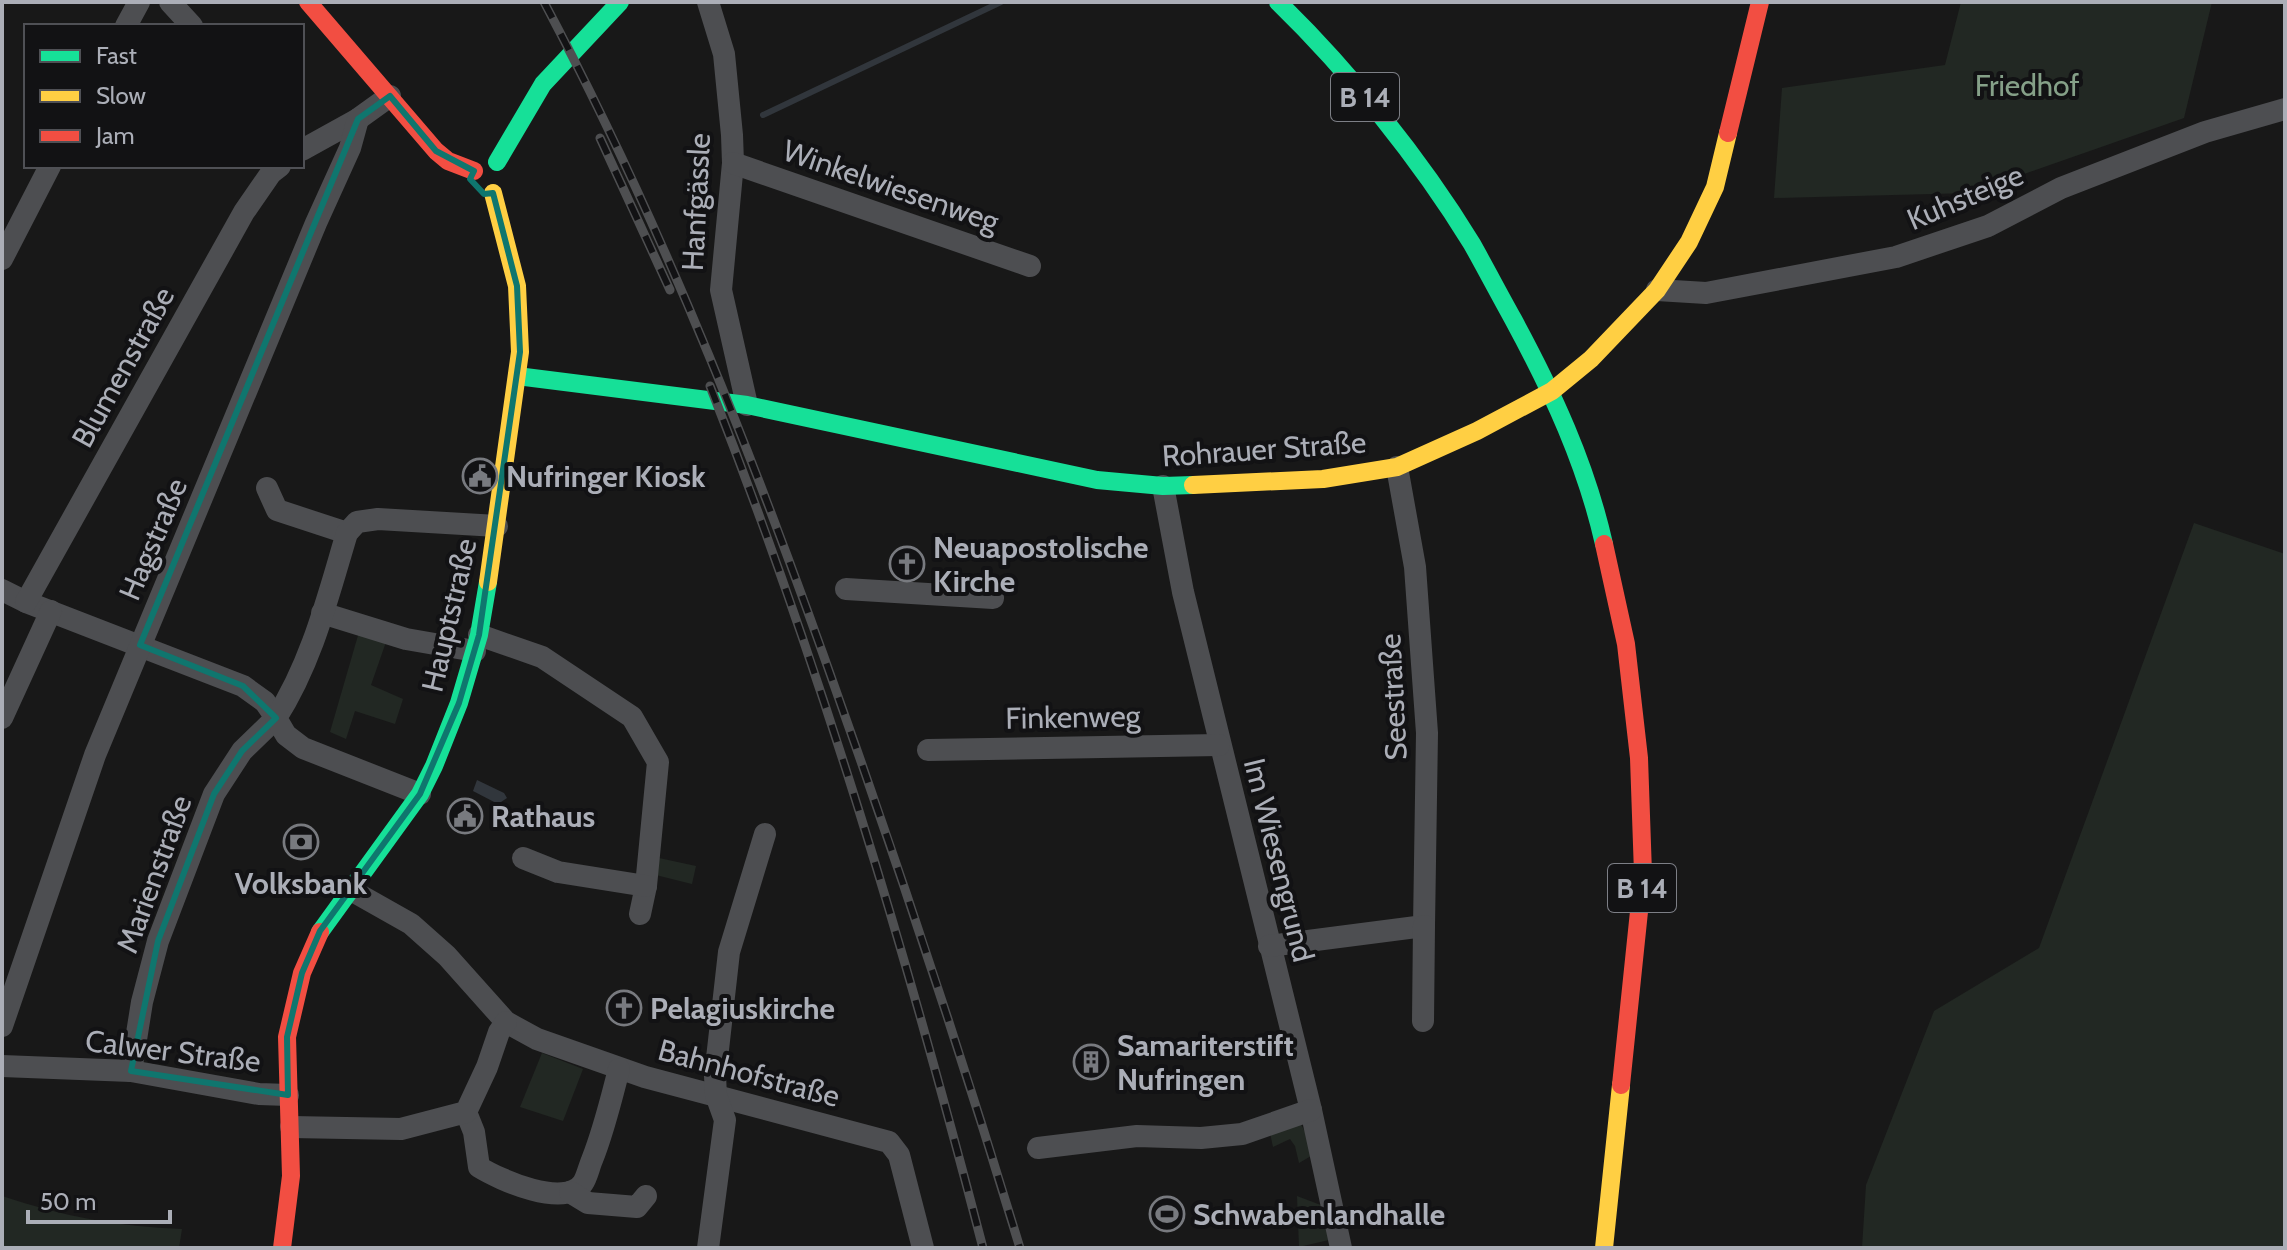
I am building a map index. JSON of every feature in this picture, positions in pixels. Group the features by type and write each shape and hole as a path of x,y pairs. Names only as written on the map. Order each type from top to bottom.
{"street":[{"path":"127,24 139,2"},
{"path":"170,2 190,24"},
{"path":"308,2 436,151 448,161 474,171"},
{"path":"497,162 543,84 620,2"},
{"name":"Hanfgässle","path":"708,2 724,54 733,163 721,290 747,405"},
{"name":"B 14","path":"1278,2 1320,43 1356,85 1442,199 1472,245 1552,391 1573,441 1610,568 1626,644 1639,758 1643,873 1604,1248"},
{"name":"Rohrauer Straße","path":"517,376 747,405 1097,480 1163,486 1323,479 1397,467 1477,431 1552,391 1591,359 1657,290 1689,242 1715,187 1760,2"},
{"path":"304,146 358,119 390,96"},
{"name":"Kuhsteige","path":"1657,290 1706,293 1896,257 1988,226 2061,188 2205,132 2285,109"},
{"name":"Hagstraße","path":"2,1026 95,755 350,148 358,119"},
{"path":"484,161 497,162 506,178 502,188 493,193 477,189 472,179 474,171 484,161"},
{"name":"Winkelwiesenweg","path":"733,163 1030,266"},
{"path":"2,259 49,168"},
{"name":"Blumenstraße","path":"26,602 244,212 277,168"},
{"name":"Hauptstraße","path":"282,1248 291,1176 287,1037 302,973 320,931 420,794 459,703 477,643 497,526 520,352 517,286 493,193"},
{"name":"Seestraße","path":"1397,467 1415,567 1427,733 1423,1021"},
{"name":"Im Wiesengrund","path":"1163,486 1183,592 1311,1110 1341,1248"},
{"path":"267,488 277,510 347,533 357,522 378,519 497,526"},
{"name":"Marienstraße","path":"131,1071 142,1002 158,941 214,794 242,751 276,718 291,694 304,665 347,533"},
{"path":"846,589 993,598"},
{"path":"2,590 243,686 265,702 286,735 303,748 420,794"},
{"path":"2,718 51,611"},
{"path":"322,613 406,639 477,643 542,657 632,717 658,762 646,886 640,914"},
{"name":"Finkenweg","path":"928,750 1219,745"},
{"path":"708,1248 725,1120 716,1095 715,1076 729,952 765,834"},
{"path":"523,858 558,872 646,886"},
{"name":"Bahnhofstraße","path":"349,889 411,924 436,945 506,1022 537,1039 619,1069 889,1142 899,1155 923,1248"},
{"path":"1269,946 1424,926"},
{"path":"506,1022 466,1112 474,1132 479,1167 495,1178 541,1192 565,1195 582,1185 605,1125 619,1069"},
{"name":"Calwer Straße","path":"2,1066 131,1071 259,1094 288,1095"},
{"path":"1038,1148 1137,1136 1201,1138 1242,1134 1311,1110"},
{"path":"291,1127 401,1129 466,1112"},
{"path":"570,1192 588,1203 637,1207 646,1196"}],"highlighted area":[{"path":"390,96 436,151 474,171 470,179 484,194 493,193 517,286 520,352 479,635 459,703 420,794 320,931 302,973 287,1037 288,1095 131,1071 158,941 214,794 242,751 276,718 243,686 140,645 358,119"}],"green space":[{"name":"Friedhof","path":"1961,2 2212,2 2184,118 1970,193 1774,198 1782,88 1945,65"},
{"path":"2194,523 2285,554 2285,1248 1862,1248 1866,1185 1934,1011 2039,948"},
{"path":"359,632 386,642 371,685 403,699 395,724 355,711 346,739 330,732"},
{"path":"659,858 696,866 692,884 656,875"},
{"path":"542,1053 583,1069 563,1121 520,1107"},
{"path":"1300,1123 1307,1135 1311,1156 1299,1163 1290,1139 1273,1147 1270,1133"},
{"path":"2,1196 90,1219 182,1229 179,1248 5,1248 2,1246"},
{"path":"1297,1196 1326,1207 1333,1239 1299,1247"}],"shaded area":[{"path":"477,780 504,793 507,798 498,804 473,791"}],"waterway":[{"path":"763,115 1001,2"}],"railway":[{"path":"544,2 631,176 708,354 780,536 914,916 1020,1248"},
{"path":"600,138 670,290"},
{"path":"710,386 789,598 860,813 924,1030 983,1248"}],"traffic: fast":[{"path":"497,162 543,84 620,2"},
{"path":"1278,2 1331,57 1382,117 1430,180 1472,244 1554,401 1588,485 1604,544"},
{"path":"517,376 747,405 1097,480 1163,486 1193,485"},
{"path":"320,932 420,794 434,766 459,703 479,635 488,582"}],"traffic: slow":[{"path":"1193,485 1323,479 1397,467 1477,431 1552,391 1591,359 1657,290 1689,242 1715,187 1728,133"},
{"path":"488,582 520,352 517,286 493,193"},
{"path":"1604,1248 1621,1085"}],"traffic: jam":[{"path":"308,2 436,151 448,161 474,171"},
{"path":"1728,133 1760,2"},
{"path":"1604,544 1626,644 1639,758 1643,873 1621,1085"},
{"path":"282,1248 291,1176 287,1037 302,973 320,932"}],"place":[{"name":"Nufringer Kiosk","path":"480,476"},
{"name":"Neuapostolische Kirche","path":"907,564"},
{"name":"Rathaus","path":"465,816"},
{"name":"Volksbank","path":"301,842"},
{"name":"Pelagiuskirche","path":"624,1008"},
{"name":"Samariterstift Nufringen","path":"1091,1062"},
{"name":"Schwabenlandhalle","path":"1167,1214"}]}
